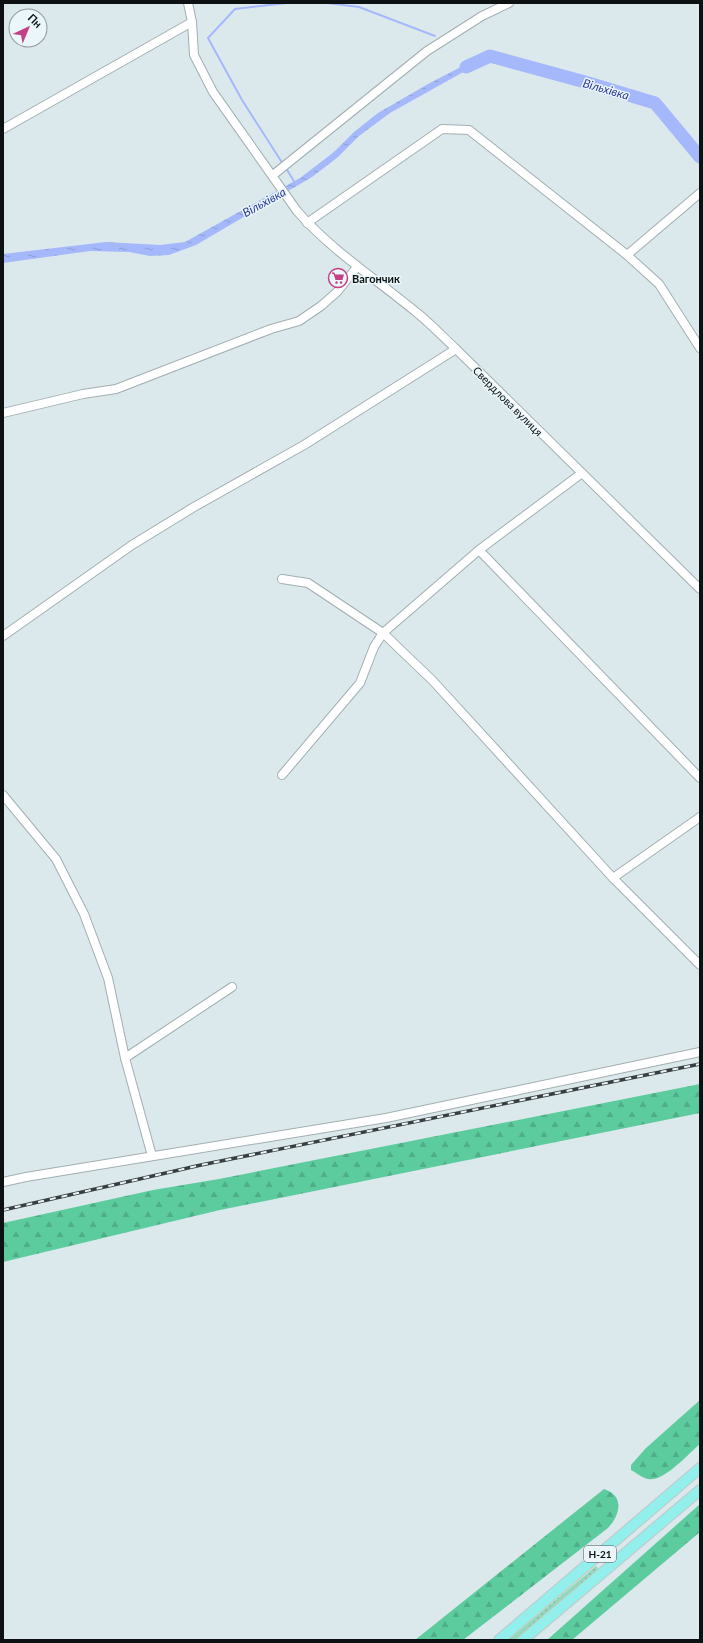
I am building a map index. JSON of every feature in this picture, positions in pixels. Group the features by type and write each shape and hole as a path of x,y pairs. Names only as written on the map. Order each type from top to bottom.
{"main road":[{"name":"Н-21","path":"500,1640 700,1468"},
{"name":"Н-21","path":"523,1640 700,1490"}],"street":[{"name":"Свердлова вулиця","path":"188,3 192,22 194,55 213,92 273,175 296,211 307,223 357,267 417,312 700,590"},
{"path":"273,175 427,51 482,16 509,3"},
{"path":"3,129 192,22"},
{"path":"307,223 442,129 469,130 627,254 659,284 700,348"},
{"path":"627,254 698,195"},
{"path":"3,413 83,394 116,389 271,329 299,321 321,306 337,292 357,267"},
{"path":"3,636 132,545 194,507 304,445 456,350"},
{"path":"282,775 360,682 374,647 383,633 479,550 582,473"},
{"path":"479,550 700,778"},
{"path":"282,579 308,583 383,633 433,681 613,878 700,965"},
{"path":"3,795 56,859 84,914 108,978 125,1058 152,1156"},
{"path":"613,878 700,817"},
{"path":"125,1058 232,987"},
{"path":"3,1182 386,1118 700,1052"}],"green space":[{"path":"700,1084 700,1113 220,1210 3,1262 3,1223 153,1190 219,1179"},
{"path":"700,1400 700,1444 676,1466 654,1479 642,1477 631,1470 631,1465 646,1448"},
{"path":"604,1489 611,1492 618,1501 618,1512 608,1528 463,1640 415,1640"},
{"path":"700,1504 700,1532 572,1640 547,1640"},
{"path":"596,1566 598,1568 596,1571 515,1640 508,1640"}],"water":[{"path":"482,56 483,61 390,113 359,136 338,157 312,177 196,245 169,255 150,256 129,252 90,251 3,263 3,254 106,242 160,245 185,242 300,178 334,152 354,132 378,113 428,84"}],"waterway":[{"name":"Вільхівка","path":"283,164 242,100 208,38 235,9 287,3"},
{"name":"Вільхівка","path":"327,3 359,7 435,36"},
{"name":"Вільхівка","path":"466,67 490,56 655,103 700,157"},
{"name":"Вільхівка","path":"286,168 295,183"}],"railway":[{"path":"3,1210 201,1165 700,1064"}],"place":[{"name":"Вагончик","path":"338,278"}]}
